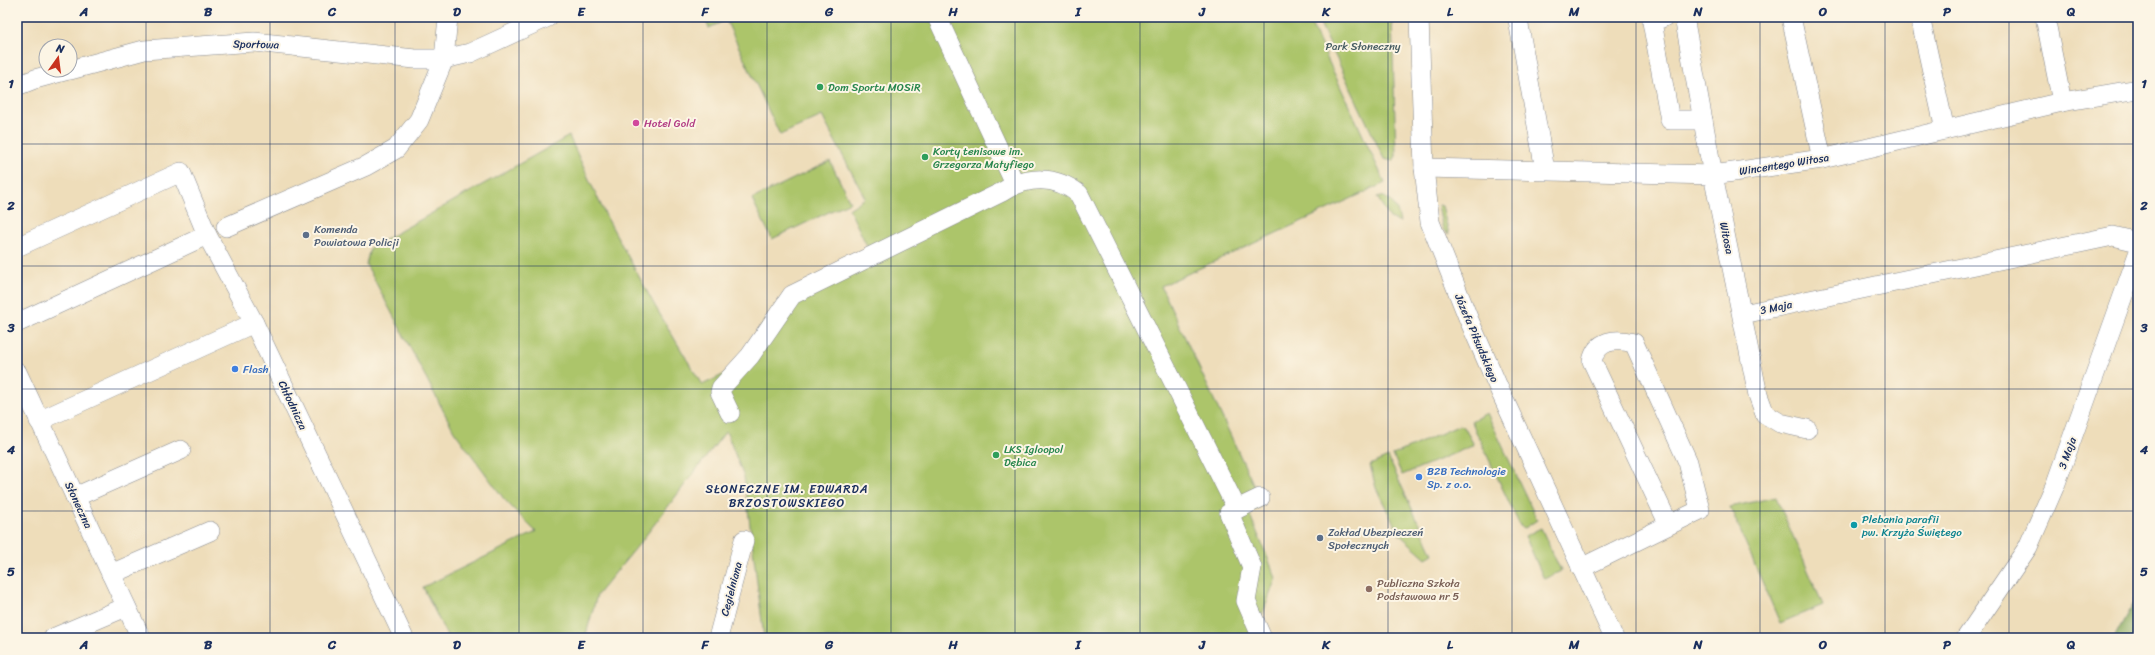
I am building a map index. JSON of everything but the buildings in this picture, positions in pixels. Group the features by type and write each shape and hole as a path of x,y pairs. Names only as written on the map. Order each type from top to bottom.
{"street":[{"path":"226,227 382,158 396,149 419,120 444,59 448,17"},
{"name":"Sportowa","path":"78,68 144,50 254,42 415,59 444,59 470,53 548,17"},
{"path":"937,17 1015,184"},
{"name":"Józefa Piłsudskiego","path":"1419,17 1424,168 1430,222 1469,320 1614,638"},
{"path":"1664,17 1652,22 1670,120 1703,120"},
{"name":"Witosa","path":"1684,17 1713,176 1758,395 1765,414 1780,424 1807,429"},
{"path":"1791,17 1822,159"},
{"path":"1920,17 1945,130"},
{"path":"2045,17 2062,102"},
{"path":"1518,20 1545,170"},
{"name":"Sportowa","path":"17,86 39,78"},
{"name":"Wincentego Witosa","path":"1424,168 1545,170 1713,176 1822,159 2062,102 2138,89"},
{"name":"Chłodnicza","path":"17,247 181,172 207,235 254,323 404,638"},
{"path":"730,413 720,392 721,388 750,356 792,295 1002,192 1015,184 1024,180 1044,179 1063,184 1079,194 1237,509"},
{"path":"17,323 207,235"},
{"name":"3 Maja","path":"1742,314 2114,236 2138,242"},
{"name":"3 Maja","path":"1970,637 2028,547 2056,483 2138,254"},
{"path":"39,420 254,323"},
{"path":"1581,568 1700,510 1688,462 1634,343 1624,341 1601,344 1595,351 1592,361 1669,525"},
{"name":"Słoneczna","path":"17,372 141,638"},
{"path":"75,497 181,450"},
{"path":"1260,498 1229,513 1252,567 1246,602 1262,638"},
{"path":"111,574 210,531"},
{"name":"Cegielniana","path":"718,638 744,540"},
{"path":"53,638 126,607"}],"green space":[{"path":"704,17 1308,17 1385,183 1161,286 1263,505 1249,513 1276,578 1261,618 1270,638 764,638 744,477 726,431 640,543 597,595 585,638 448,638 423,587 536,532 504,499 454,431 366,264 370,248 569,136 606,216 655,306 702,385 729,372 786,293 870,252 849,209 865,198 822,116 780,135 726,20 709,28"},
{"name":"Park Słoneczny","path":"1317,17 1392,17 1396,156 1393,161 1384,159"},
{"path":"830,161 850,202 772,239 752,199"},
{"path":"1381,196 1389,200 1395,206 1400,222 1390,218 1377,197"},
{"path":"1438,205 1442,206 1449,234 1443,230"},
{"path":"1487,413 1537,520 1525,528 1520,526 1471,421"},
{"path":"1460,425 1464,427 1473,443 1472,446 1402,475 1393,455"},
{"path":"1388,457 1433,554 1426,558 1399,534 1376,488 1370,465"},
{"path":"1776,497 1823,605 1780,623 1730,507"},
{"path":"1541,528 1561,571 1544,579 1525,536"},
{"path":"2138,594 2138,633 2133,638 2114,638"}],"place":[{"name":"Dom Sportu MOSiR","path":"820,87"},
{"name":"Hotel Gold","path":"636,123"},
{"name":"Korty tenisowe im. Grzegorza Matyfiego","path":"925,157"},
{"name":"Komenda Powiatowa Policji","path":"306,235"},
{"name":"Flash","path":"235,369"},
{"name":"LKS Igloopol Dębica","path":"996,455"},
{"name":"B2B Technologie Sp. z o.o.","path":"1419,477"},
{"name":"Plebania parafii pw. Krzyża Świętego","path":"1854,525"},
{"name":"Zakład Ubezpieczeń Społecznych","path":"1320,538"},
{"name":"Publiczna Szkoła Podstawowa nr 5","path":"1369,589"}],"district":[{"name":"SŁONECZNE IM. EDWARDA BRZOSTOWSKIEGO","path":"787,496"}]}
